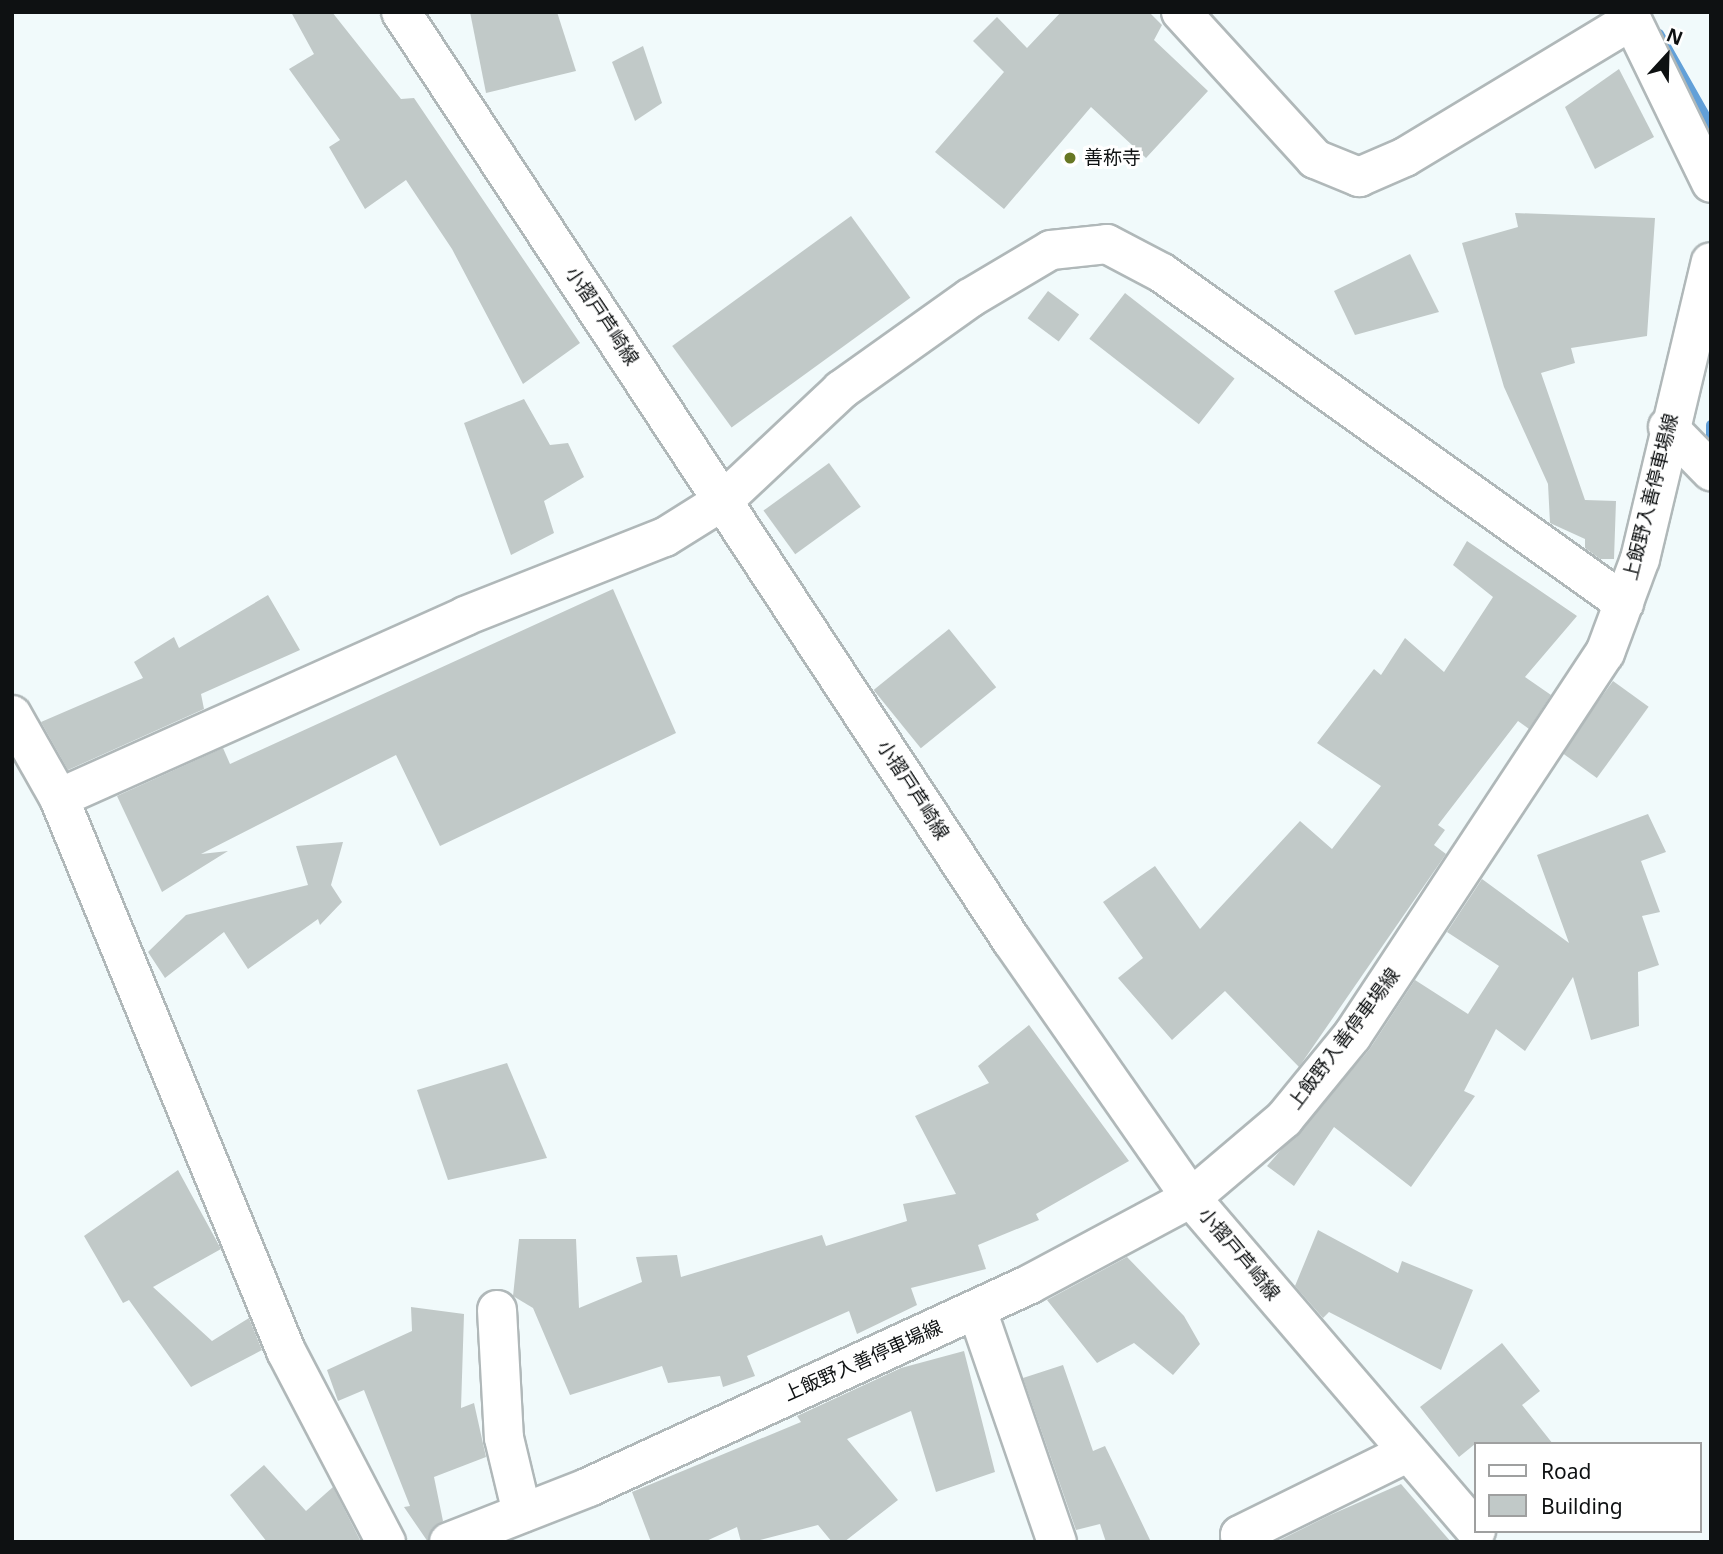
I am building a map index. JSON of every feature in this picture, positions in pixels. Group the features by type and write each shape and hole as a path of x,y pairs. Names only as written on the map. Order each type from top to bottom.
{"street":[{"name":"小摺戸芦崎線","path":"401,12 1012,941 1191,1198 1407,1453 1474,1528"},
{"path":"1181,12 1315,159 1359,177 1405,157 1632,20 1711,183"},
{"path":"59,798 465,617 665,537 724,500 841,390 970,298 1051,250 1107,244 1174,281 1624,603"},
{"name":"上飯野入善停車場線","path":"449,1542 522,1513 977,1310 1191,1198 1284,1119 1352,1036 1534,751 1574,702 1605,653 1640,559 1668,427 1711,262"},
{"path":"1668,427 1711,471"},
{"path":"12,715 59,798 286,1352 386,1542"},
{"path":"497,1310 505,1438 522,1513"},
{"path":"977,1310 1057,1542"},
{"path":"1242,1542 1240,1535 1407,1453"}],"building":[{"path":"291,12 332,12 401,99 414,98 580,343 523,384 452,249 406,180 365,209 329,147 340,140 289,69 314,54"},
{"path":"470,12 557,12 576,71 486,93"},
{"path":"1061,12 1149,12 1162,25 1154,40 1208,91 1146,158 1091,107 1004,209 935,152 1004,72 973,41 997,17 1027,48"},
{"path":"643,46 662,103 635,121 612,62"},
{"path":"1619,69 1654,137 1595,169 1565,107"},
{"path":"1515,213 1655,218 1647,336 1571,348 1575,363 1541,373 1585,500 1616,501 1614,559 1600,559 1585,548 1585,539 1550,523 1548,484 1504,387 1462,243 1518,227"},
{"path":"851,216 910,298 732,428 672,346"},
{"path":"1410,254 1439,312 1355,335 1334,291"},
{"path":"1048,291 1079,314 1059,342 1028,318"},
{"path":"1125,293 1235,379 1199,424 1089,339"},
{"path":"524,399 550,445 568,443 584,477 544,501 554,533 511,555 464,423"},
{"path":"829,463 861,507 795,554 763,511"},
{"path":"1467,541 1577,616 1525,677 1551,695 1529,729 1518,721 1438,825 1445,830 1434,845 1446,854 1299,1067 1225,991 1172,1040 1118,978 1143,958 1103,902 1155,866 1200,929 1300,821 1332,849 1381,786 1317,743 1374,669 1381,675 1405,638 1444,672 1493,597 1453,565"},
{"path":"613,589 676,733 440,846 396,755 201,854 228,851 162,892 117,796 223,748 230,764"},
{"path":"268,595 300,650 201,694 204,709 68,770 41,722 143,678 134,662 174,637 179,648"},
{"path":"949,629 996,687 921,748 874,690"},
{"path":"1613,681 1649,707 1597,778 1561,752"},
{"path":"1648,814 1666,852 1641,861 1660,912 1642,916 1659,965 1638,972 1639,1026 1591,1040 1573,977 1525,1051 1496,1029 1464,1091 1475,1096 1411,1187 1334,1127 1294,1186 1267,1166 1369,1050 1415,980 1468,1014 1499,966 1447,932 1482,879 1569,943 1537,855"},
{"path":"343,842 331,885 342,902 320,925 318,919 248,969 224,932 165,978 148,952 186,915 308,885 296,846"},
{"path":"1029,1025 1129,1161 1036,1214 1039,1220 978,1245 986,1269 911,1288 917,1305 857,1334 849,1311 747,1356 755,1376 723,1387 720,1376 668,1383 662,1366 570,1395 533,1308 513,1296 519,1239 576,1239 579,1308 642,1282 636,1257 677,1255 681,1277 822,1235 826,1246 907,1221 903,1204 956,1194 915,1116 989,1083 978,1066"},
{"path":"507,1063 547,1158 448,1180 417,1090"},
{"path":"178,1170 221,1249 153,1287 212,1341 249,1318 262,1350 191,1387 129,1300 123,1303 84,1236"},
{"path":"1318,1230 1398,1273 1402,1261 1473,1290 1441,1370 1329,1312 1323,1318 1295,1286"},
{"path":"1127,1257 1184,1316 1200,1344 1173,1375 1134,1343 1097,1363 1047,1300"},
{"path":"411,1307 464,1314 461,1408 474,1403 486,1457 434,1477 443,1521 428,1542 404,1507 410,1506 364,1390 338,1401 327,1370 412,1331"},
{"path":"1502,1343 1540,1391 1522,1405 1551,1442 1474,1442 1459,1457 1420,1407"},
{"path":"964,1351 995,1472 936,1492 911,1411 847,1439 898,1500 844,1542 832,1542 818,1525 752,1542 741,1542 737,1527 704,1542 651,1542 632,1492 801,1422 797,1416 901,1368"},
{"path":"1063,1365 1093,1451 1105,1446 1151,1542 1106,1542 1100,1524 1076,1530 1023,1378"},
{"path":"264,1465 306,1511 333,1487 361,1542 267,1542 230,1495"},
{"path":"1401,1484 1451,1542 1276,1542 1328,1516"}],"waterway":[{"path":"1659,34 1711,126"},
{"path":"1711,425 1711,442"}],"place":[{"name":"善称寺","path":"1070,158"}]}
